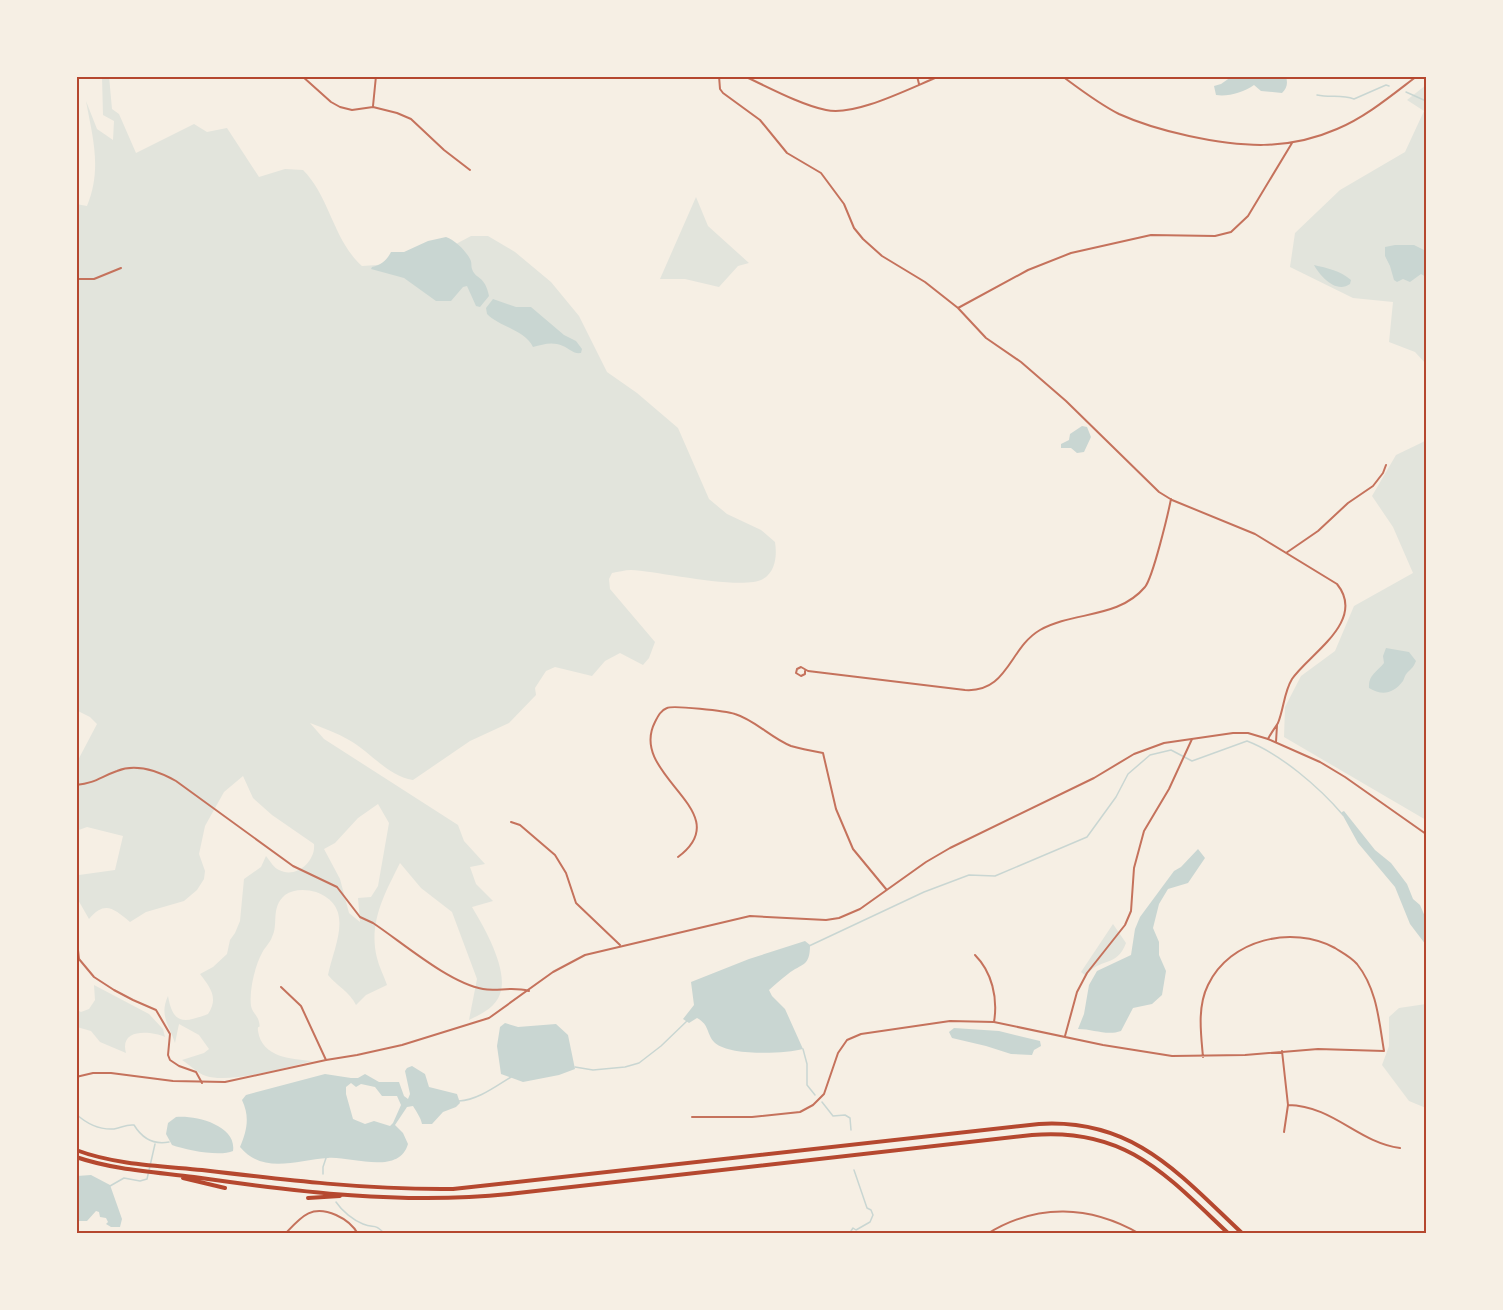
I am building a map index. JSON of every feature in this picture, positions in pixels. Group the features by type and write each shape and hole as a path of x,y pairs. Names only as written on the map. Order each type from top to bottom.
{"highway":[{"path":"76,1150 138,1163 259,1177 375,1187 460,1188 1032,1125 1063,1124 1109,1132 1144,1148 1170,1166 1243,1233"},
{"path":"76,1157 101,1164 278,1188 424,1199 478,1197 1032,1135 1063,1134 1108,1142 1143,1159 1167,1177 1229,1233"},
{"path":"160,1172 225,1188"},
{"path":"308,1198 354,1195"}],"street":[{"path":"302,76 331,102 340,106 352,110 372,107 411,119 444,150 470,170"},
{"path":"372,107 376,76"},
{"path":"719,76 720,89 723,93 760,120 777,144 787,153 809,165 828,182 844,204 854,228 862,239 882,256 925,282 958,309 986,338 1021,362 1154,487 1171,499 1255,534 1333,580 1343,593 1345,604 1343,617 1330,640 1299,670 1290,683 1276,725 1268,739"},
{"path":"744,76 827,111 855,108 881,101 940,76"},
{"path":"917,76 919,84"},
{"path":"1062,76 1104,106 1153,126 1230,144 1270,145 1292,143 1338,129 1378,105 1417,76"},
{"path":"958,309 1028,270 1071,253 1151,235 1215,236 1231,232 1248,216 1292,143"},
{"path":"76,279 94,279 121,268"},
{"path":"1286,553 1318,531 1348,503 1374,486 1386,465"},
{"path":"805,670 965,690 986,687 1005,672 1028,639 1042,629 1121,607 1144,588 1151,576 1171,499"},
{"path":"678,857 691,845 696,836 696,815 659,767 651,740 653,725 660,712 668,707 678,706 735,714 791,746 823,753 836,809 853,849 886,889"},
{"path":"1276,725 1276,742"},
{"path":"76,1077 93,1073 111,1073 202,1083 243,1079 392,1047 489,1018 567,963 620,945 750,916 826,920 839,918 860,909 886,889 950,848 1094,778 1134,754 1157,745 1233,733 1248,733 1268,739 1320,762 1345,777 1426,834"},
{"path":"1065,1036 1077,992 1087,973 1125,925 1131,911 1134,868 1144,831 1169,789 1192,739"},
{"path":"76,785 91,783 123,769 137,767 160,772 176,781 293,866 337,888 360,916 442,972 486,990 505,988 529,991"},
{"path":"511,822 520,825 555,855 566,873 576,903 620,945"},
{"path":"76,932 79,958 94,976 132,1000 156,1010 170,1034 168,1055 170,1060 178,1066 196,1072 202,1083"},
{"path":"692,1117 752,1117 800,1112 813,1105 824,1094 838,1053 847,1040 861,1034 950,1021 994,1022 1150,1054 1203,1057 1318,1049 1384,1051 1378,1011 1369,982 1356,963 1324,942 1308,938 1274,938 1240,950 1224,962 1208,985 1200,1018 1203,1057"},
{"path":"975,955 982,962 991,982 996,1008 994,1022"},
{"path":"281,987 301,1006 326,1060"},
{"path":"1282,1051 1288,1105 1284,1132"},
{"path":"1288,1105 1324,1112 1373,1141 1400,1148"},
{"path":"285,1233 305,1214 315,1210 327,1211 339,1216 353,1226 358,1233"},
{"path":"989,1233 1028,1215 1070,1211 1099,1215 1140,1233"}],"shaded area":[{"path":"109,76 112,109 119,114 136,153 194,124 207,132 227,128 259,177 285,169 303,170 320,193 344,244 362,266 391,264 456,244 471,236 488,236 515,252 551,282 579,316 607,372 637,393 678,428 709,499 727,514 761,530 775,542 776,557 771,572 763,579 752,582 719,582 631,570 612,573 609,579 610,589 655,642 649,658 643,665 620,653 605,661 592,676 555,667 546,671 535,688 536,695 509,723 470,741 413,780 395,774 349,740 310,723 324,739 458,825 464,841 485,864 470,867 476,884 493,901 472,907 494,949 502,984 495,1003 469,1020 477,979 452,912 421,888 400,863 376,920 377,958 387,985 366,995 356,1005 328,975 339,928 336,907 316,892 304,890 288,893 280,900 276,911 274,932 259,958 255,971 251,1006 258,1020 260,1026 258,1031 265,1047 287,1058 313,1061 259,1074 216,1078 203,1075 182,1060 204,1053 209,1049 199,1035 179,1024 175,1043 164,1009 168,996 173,1012 181,1019 192,1019 208,1014 213,1003 212,993 200,974 213,967 227,954 230,940 240,921 244,879 261,867 266,856 277,869 292,872 304,867 314,850 314,844 272,815 253,798 243,776 224,792 205,826 199,854 205,871 204,879 197,890 184,901 146,912 130,922 110,908 100,910 89,919 77,898 76,868 79,875 115,870 123,836 87,827 76,831 77,762 97,724 90,717 76,710 76,204 87,206 94,179 95,154 86,101 97,129 113,140 114,121 103,115 102,77","holes":["378,804 389,823 378,886 371,897 358,898 360,922 349,913 340,879 324,849 335,843 358,818"]},
{"path":"1231,77 1286,77 1287,83 1282,93 1261,91 1254,85 1236,93 1216,95 1214,86"},
{"path":"1426,85 1426,364 1415,352 1389,342 1393,302 1353,298 1290,267 1295,233 1340,190 1405,152 1424,111 1407,100"},
{"path":"696,197 708,226 749,263 738,266 719,287 685,279 660,279"},
{"path":"446,237 466,253 471,260 472,269 485,284 489,296 480,307 476,306 467,286 463,287 451,301 436,301 404,278 371,269 383,262 391,252 404,252 428,241"},
{"path":"1414,245 1426,251 1426,277 1421,274 1410,282 1403,279 1397,282 1394,280 1385,256 1385,247"},
{"path":"1314,265 1343,274 1351,280 1350,284 1345,287 1334,285 1320,274"},
{"path":"493,299 516,307 531,307 564,335 576,341 582,349 581,353 555,344 533,347 524,336 487,314 486,308"},
{"path":"1082,426 1087,427 1091,437 1084,452 1077,453 1071,448 1061,448 1061,444 1069,440 1070,434"},
{"path":"1426,439 1426,820 1284,737 1285,707 1301,676 1335,651 1354,606 1413,573 1393,527 1372,496 1396,455"},
{"path":"1386,648 1409,652 1416,661 1399,685 1383,693 1369,688 1369,684 1371,677 1384,663 1383,656"},
{"path":"1344,811 1375,850 1391,863 1407,884 1413,899 1420,905 1426,919 1426,945 1410,924 1395,887 1358,843 1342,814"},
{"path":"1198,849 1205,858 1188,883 1168,889 1159,904 1153,928 1159,942 1159,955 1166,971 1162,995 1152,1004 1133,1008 1121,1031 1105,1033 1078,1029 1084,1014 1089,985 1097,971 1131,955 1135,929 1140,917 1174,871"},
{"path":"1113,924 1126,943 1122,951 1113,959 1096,966 1086,976 1081,972"},
{"path":"805,941 810,945 807,961 769,990 785,1009 803,1049 771,1053 732,1050 715,1043 704,1024 697,1018 689,1023 683,1019 694,1005 691,982 749,959"},
{"path":"94,985 149,1014 163,1029 165,1037 152,1033 132,1035 127,1039 125,1045 126,1053 100,1042 91,1031 77,1027 77,1010 81,1012 89,1009 95,1000"},
{"path":"1426,1004 1426,1108 1409,1101 1382,1065 1389,1046 1389,1017 1399,1008"},
{"path":"505,1023 518,1027 556,1024 568,1035 575,1069 559,1075 523,1082 501,1074 497,1046 500,1027"},
{"path":"954,1028 999,1031 1040,1041 1041,1046 1034,1050 1032,1055 1011,1054 952,1038 949,1032"},
{"path":"412,1066 425,1074 429,1087 457,1094 460,1103 443,1112 432,1124 422,1124 413,1106 407,1107 395,1125 403,1133 408,1144 403,1154 395,1159 373,1162 328,1158 281,1164 259,1161 249,1156 240,1147 247,1123 242,1100 246,1095 325,1074 358,1078 365,1074 379,1082 399,1082 404,1096 408,1099 410,1094 405,1071","holes":["351,1083 356,1087 361,1084 375,1087 382,1096 397,1096 401,1105 390,1126 374,1121 365,1124 353,1119 346,1087"]},
{"path":"176,1117 203,1120 222,1128 232,1142 233,1151 212,1153 172,1145 166,1134 168,1123"},
{"path":"91,1175 110,1185 122,1219 120,1227 111,1227 106,1224 108,1222 106,1218 100,1217 99,1212 96,1211 87,1221 77,1221 77,1176"}],"waterway":[{"path":"1317,95 1354,99 1386,85 1389,86"},
{"path":"1406,92 1426,101"},
{"path":"809,946 924,892 969,875 995,876 1087,837 1116,797 1128,774 1150,755 1171,750 1192,761 1247,741 1273,754 1299,773 1343,815"},
{"path":"575,1067 593,1070 625,1067 639,1063 688,1020"},
{"path":"803,1049 807,1064 807,1085 815,1095"},
{"path":"459,1101 480,1095 511,1077"},
{"path":"822,1102 833,1116 845,1115 850,1118 851,1130"},
{"path":"76,1114 98,1127 114,1129 134,1125 149,1140 169,1142"},
{"path":"110,1186 124,1178 140,1181 147,1179 155,1144"},
{"path":"323,1174 326,1158"},
{"path":"849,1234 853,1228 856,1230 870,1222 873,1215 867,1208 854,1170"},
{"path":"336,1202 355,1220 376,1227 385,1234"}]}
